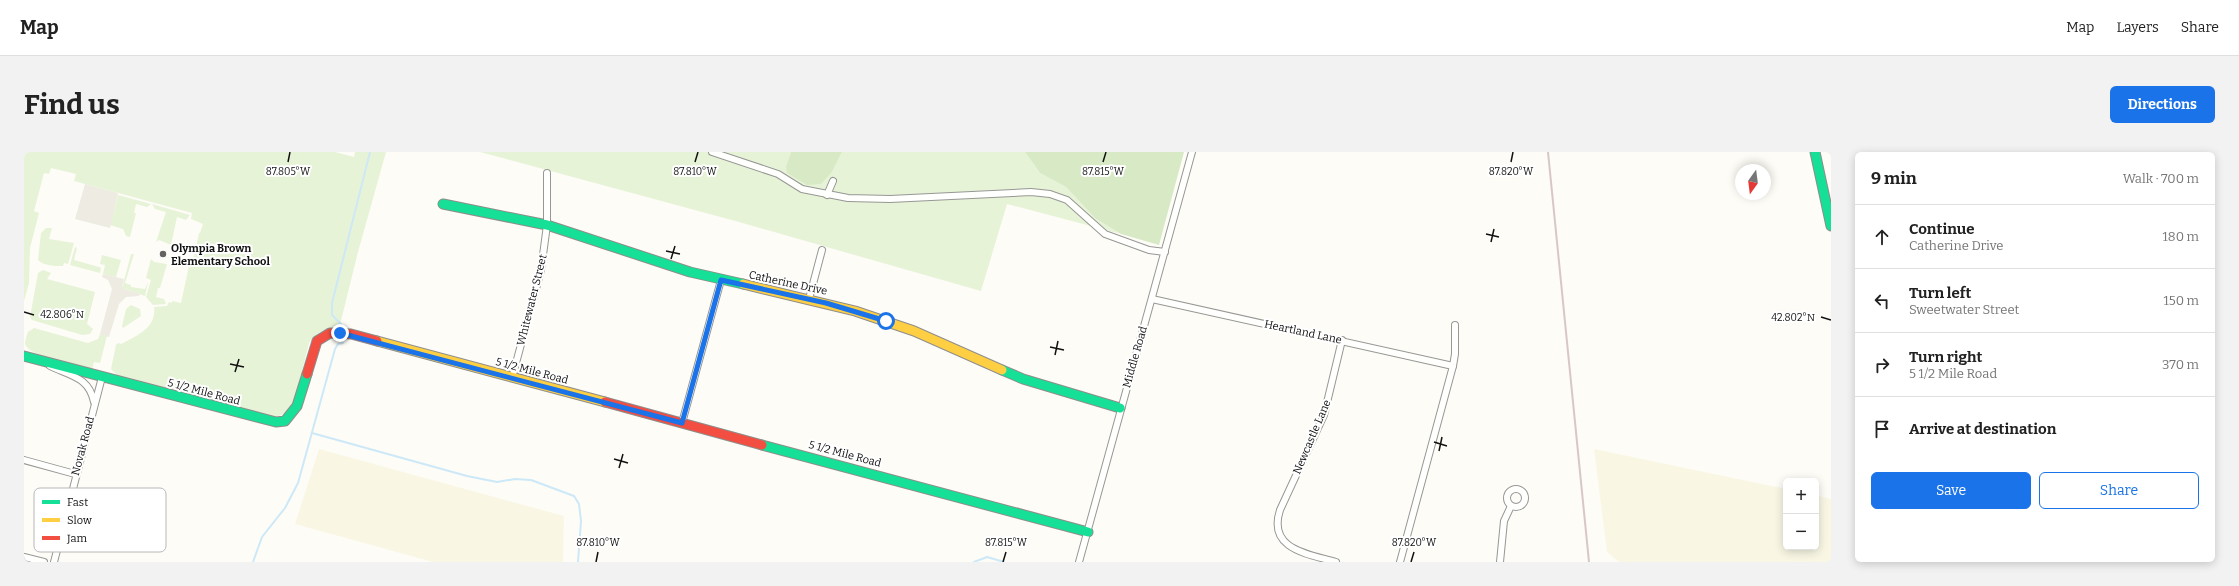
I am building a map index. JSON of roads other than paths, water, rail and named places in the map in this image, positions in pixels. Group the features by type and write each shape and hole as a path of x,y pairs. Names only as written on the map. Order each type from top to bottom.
{"street":[{"path":"712,152 778,174 802,189 827,195 890,199 1031,192 1050,194 1067,200 1105,234 1143,248 1165,252"},
{"name":"Middle Road","path":"1079,562 1120,408 1152,299 1192,152"},
{"path":"1815,152 1831,226"},
{"name":"Whitewater Street","path":"512,378 541,270 547,225 547,173"},
{"path":"827,195 833,180"},
{"name":"Catherine Drive","path":"443,204 547,225 651,260 721,280 809,299 886,321 1023,379 1120,408"},
{"path":"809,299 822,250"},
{"path":"682,423 721,280"},
{"name":"Heartland Lane","path":"1152,299 1342,340 1453,366"},
{"path":"1400,562 1453,366 1455,354 1455,325"},
{"name":"5 1/2 Mile Road","path":"24,356 266,420 285,421 297,406 317,340 330,333 350,334 1088,532"},
{"name":"Newcastle Lane","path":"1336,562 1290,547 1278,531 1278,517 1324,415 1342,340"},
{"path":"34,359 87,384 91,389 94,404"},
{"name":"Novak Road","path":"72,488 102,377"},
{"path":"24,460 75,474"},
{"path":"1500,562 1504,521 1511,506"},
{"name":"Novak Road","path":"54,562 56,552"},
{"path":"24,557 44,562"}],"waterway":[{"path":"341,324 332,315 332,303 370,152"},
{"path":"253,562 262,537 285,508 298,483 335,349 338,344 343,343"},
{"path":"312,433 467,476 497,482 515,479 531,480 574,496 579,504 581,521 578,562"},
{"path":"974,562 987,557 1004,562"}],"railway":[{"path":"1548,152 1589,562"}],"place":[{"name":"Olympia Brown Elementary School","path":"163,254"}]}
